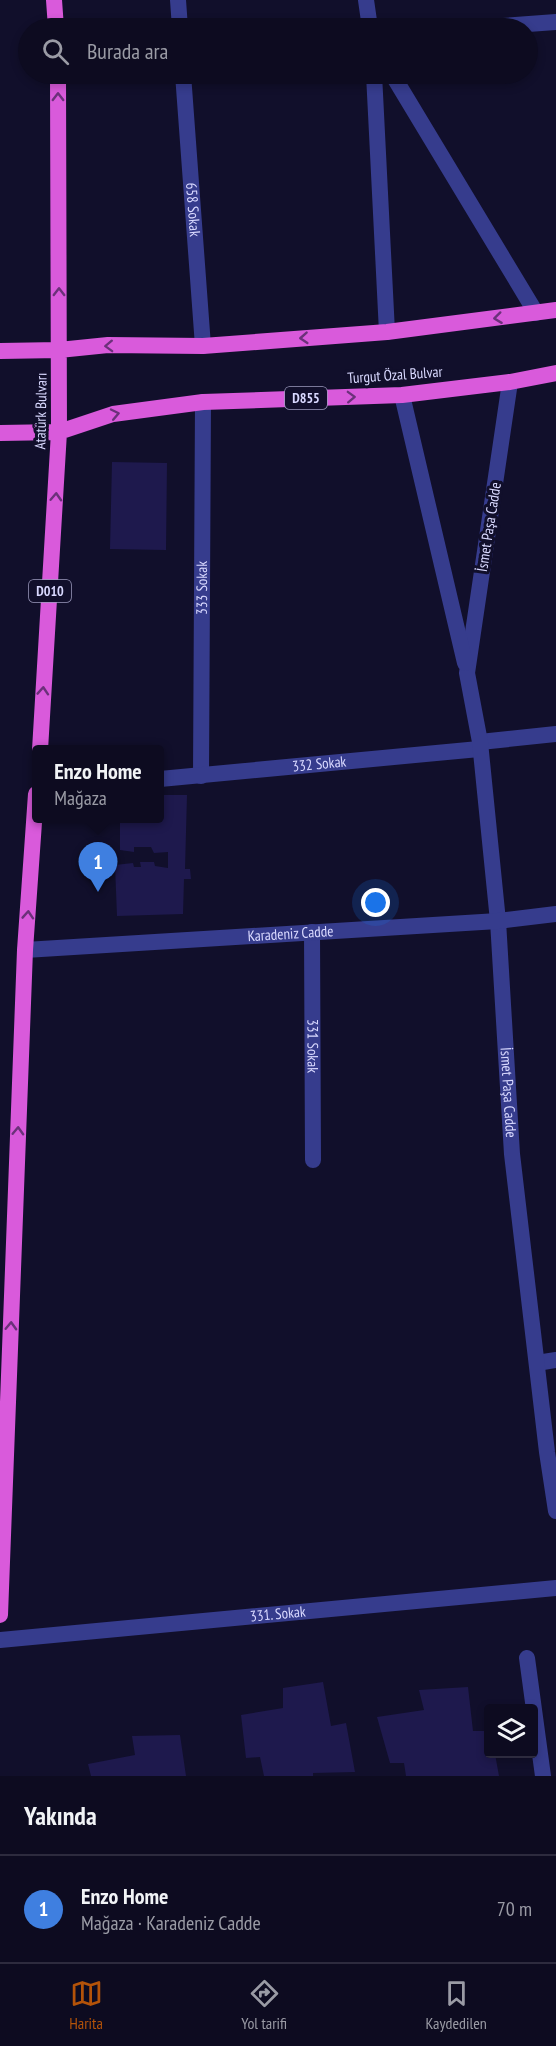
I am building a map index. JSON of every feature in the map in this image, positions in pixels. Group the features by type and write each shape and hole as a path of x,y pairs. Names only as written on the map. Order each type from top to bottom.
{"highway":[{"path":"54,0 55,18"},
{"name":"Atatürk Bulvarı","path":"39,745 59,432 57,84"},
{"path":"0,351 60,350 108,345 203,346 387,332 556,310"},
{"name":"Turgut Özal Bulvar","path":"0,433 59,432 113,414 203,402 402,395 510,382 556,373"},
{"path":"0,1615 25,950 34,823"}],"street":[{"path":"178,0 179,18"},
{"path":"366,0 369,18"},
{"path":"538,23 556,22"},
{"name":"658 Sokak","path":"184,84 203,346"},
{"path":"375,84 387,332"},
{"path":"398,84 536,313"},
{"name":"İsmet Paşa Cadde","path":"467,673 510,382"},
{"name":"İsmet Paşa Cadde","path":"402,395 467,673 479,745 498,921 512,1154 556,1511"},
{"name":"333 Sokak","path":"201,776 203,402"},
{"name":"332 Sokak","path":"164,779 479,745 556,734"},
{"name":"Karadeniz Cadde","path":"25,950 498,921 556,914"},
{"name":"331 Sokak","path":"312,932 313,1160"},
{"path":"537,1363 556,1360"},
{"name":"331. Sokak","path":"0,1640 556,1588"},
{"path":"527,1658 543,1776"}],"building":[{"path":"112,462 167,463 166,550 110,549"},
{"path":"164,795 187,795 185,869 190,869 191,879 184,879 183,914 117,916 115,865 133,863 134,867 141,867 140,862 154,862 155,866 168,868 168,852 154,853 151,847 134,847 134,852 120,850 120,823 164,823"},
{"path":"323,1682 331,1726 346,1723 355,1772 313,1773 313,1776 264,1776 260,1757 246,1758 241,1715 283,1708 283,1688"},
{"path":"468,1687 473,1731 484,1731 484,1758 496,1758 499,1776 406,1776 404,1763 390,1763 377,1717 424,1710 419,1690"},
{"path":"180,1735 186,1776 91,1776 88,1764 135,1755 132,1736"}],"place":[{"name":"Enzo Home","path":"98,892"}]}
